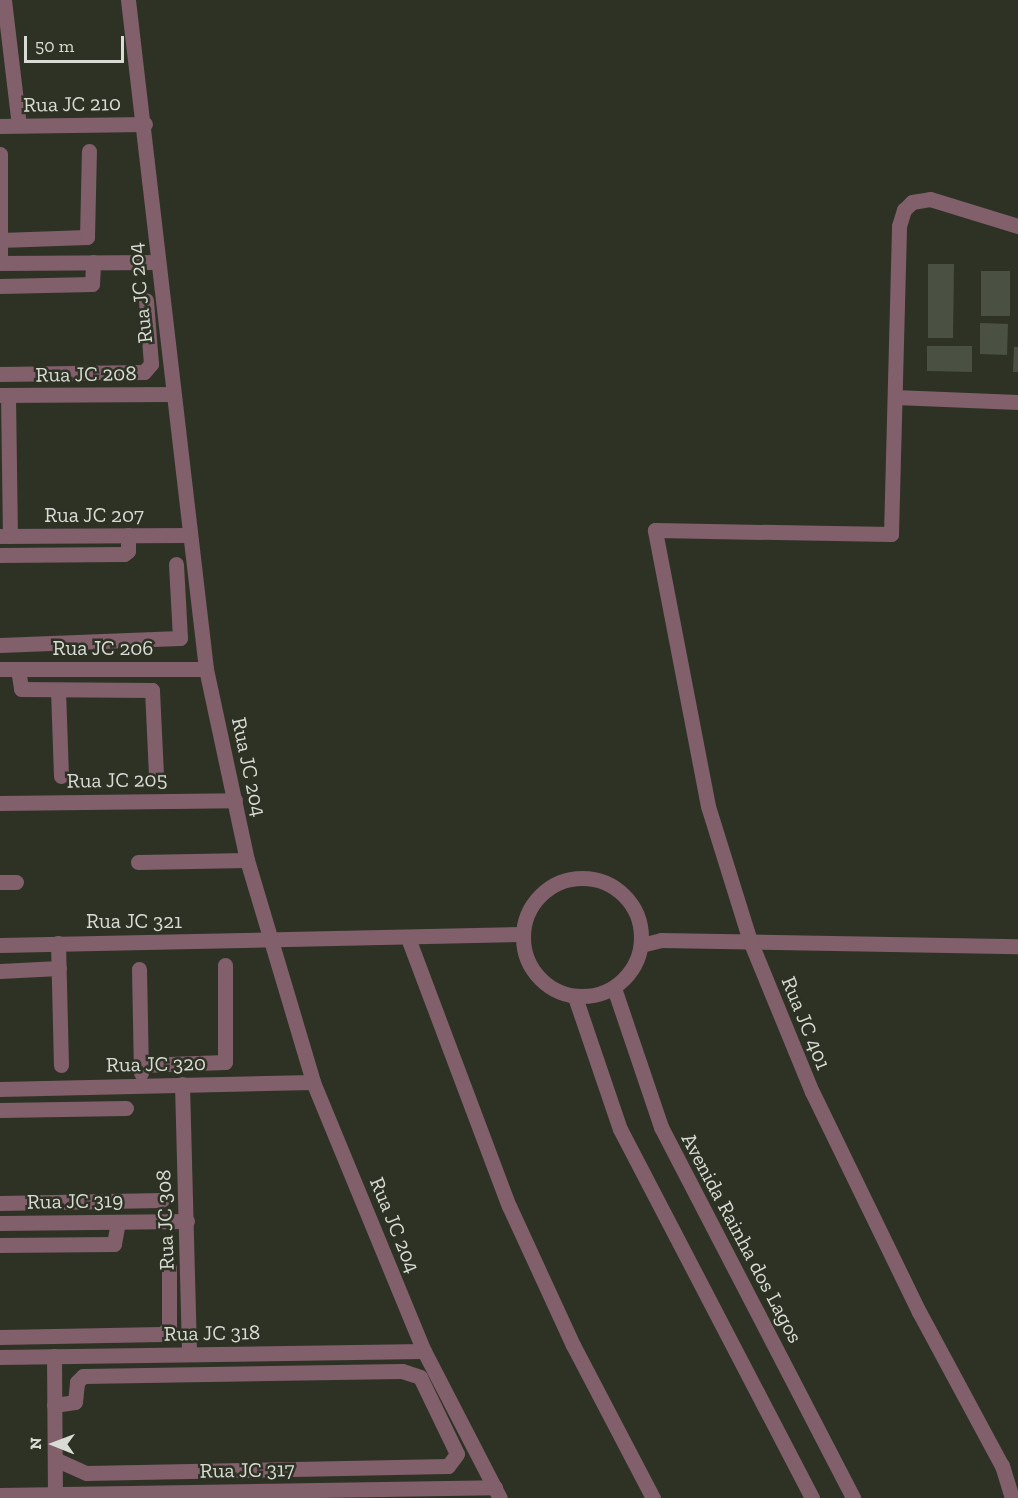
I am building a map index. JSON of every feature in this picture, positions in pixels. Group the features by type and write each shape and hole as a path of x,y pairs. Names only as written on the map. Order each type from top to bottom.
{"street":[{"path":"4,0 19,125"},
{"name":"Rua JC 204","path":"128,0 146,124 157,262 206,669 247,860 269,942 313,1082 424,1351 498,1493"},
{"name":"Rua JC 210","path":"0,126 146,124"},
{"path":"0,240 87,237 89,151"},
{"path":"0,154 0,263 157,262"},
{"path":"1018,226 930,199 912,202 904,210 899,226 895,398 1018,402"},
{"path":"0,286 92,284 93,262"},
{"path":"0,374 144,372 151,364 146,300"},
{"name":"Rua JC 208","path":"4,395 172,394"},
{"path":"4,395 5,536"},
{"name":"Rua JC 401","path":"895,398 891,534 655,530 708,806 750,940 812,1092 919,1312 1002,1466 1012,1497"},
{"path":"0,555 124,554 128,551 128,535"},
{"name":"Rua JC 207","path":"5,536 189,535"},
{"path":"0,645 180,638 176,564"},
{"name":"Rua JC 206","path":"0,669 206,669"},
{"path":"18,669 19,688 152,690 156,775"},
{"path":"58,690 60,776"},
{"name":"Rua JC 205","path":"0,803 234,800"},
{"path":"138,862 247,860"},
{"path":"580,877 605,882 626,897 639,919 642,945 633,970 614,988 575,998 553,990 535,975 524,954 523,934 529,909 544,891 580,877"},
{"path":"0,882 16,882"},
{"name":"Rua JC 321","path":"0,945 269,942 523,934"},
{"path":"408,938 454,1070 513,1216 573,1345 653,1498"},
{"path":"642,945 661,940 750,940 1018,946"},
{"path":"58,943 61,1065"},
{"path":"141,1065 225,1062 225,965"},
{"path":"0,971 59,968"},
{"path":"139,969 142,1085"},
{"name":"Avenida Rainha dos Lagos","path":"614,988 661,1127 853,1498"},
{"path":"575,998 620,1129 812,1498"},
{"name":"Rua JC 320","path":"0,1089 313,1082"},
{"name":"Rua JC 308","path":"182,1084 189,1354"},
{"path":"0,1110 120,1108 113,1086"},
{"path":"0,1203 162,1200"},
{"name":"Rua JC 319","path":"0,1223 187,1221"},
{"path":"0,1245 114,1244 118,1222"},
{"path":"0,1337 162,1334 169,1328 169,1268"},
{"name":"Rua JC 318","path":"0,1357 424,1351"},
{"path":"54,1356 55,1496"},
{"path":"54,1405 75,1402 77,1382 83,1376 402,1371 420,1377 457,1454 448,1467 86,1473 55,1459"},
{"name":"Rua JC 317","path":"0,1495 498,1493"}],"building":[{"path":"928,264 954,264 953,338 928,338"},
{"path":"981,271 1010,271 1010,316 981,316"},
{"path":"980,323 1008,324 1007,355 980,354"},
{"path":"927,346 972,346 972,372 927,371"},
{"path":"1014,347 1018,347 1018,372 1013,372"}]}
